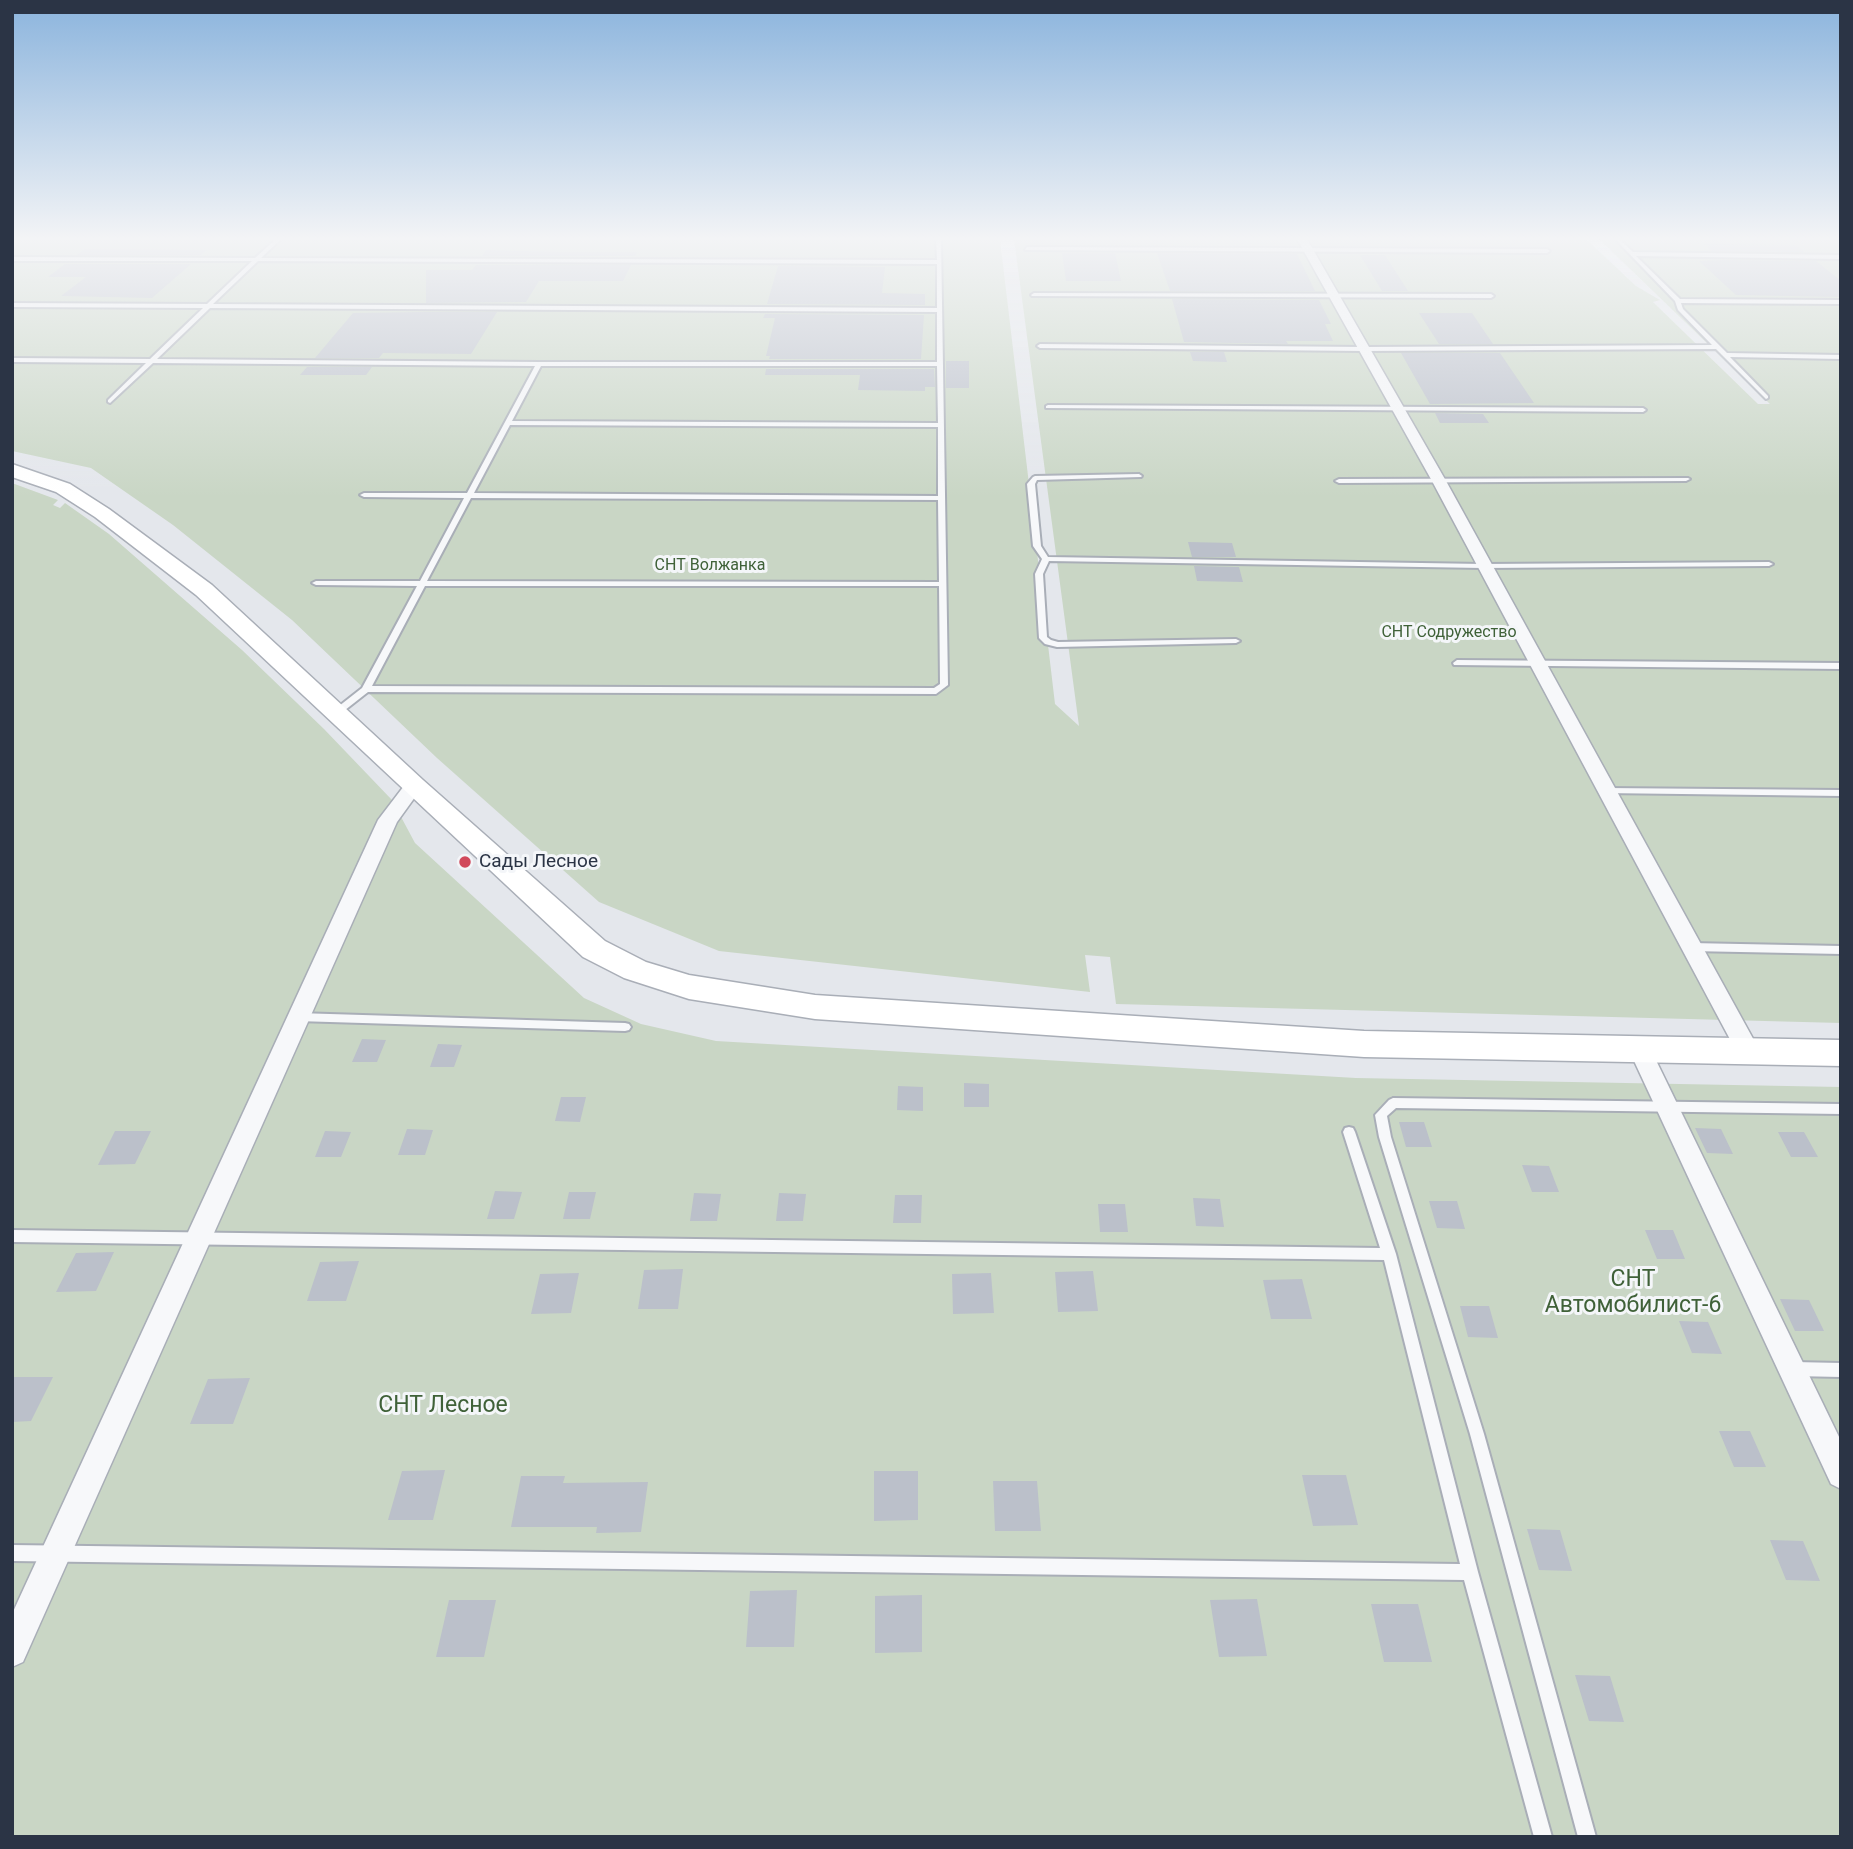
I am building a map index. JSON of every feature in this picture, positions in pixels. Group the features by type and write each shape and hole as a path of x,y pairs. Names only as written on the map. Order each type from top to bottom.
{"street":[{"path":"1351,325 1439,481 1748,1051"},
{"path":"12,470 63,488 102,513 204,590 594,949 635,970 689,987 815,1007 1364,1044 1841,1053"},
{"path":"12,1651 388,820 414,786"},
{"path":"1640,1050 1841,1474"}],"lane":[{"path":"110,401 188,325"},
{"path":"366,690 936,691 944,685 940,325"},
{"path":"1696,325 1766,397"},
{"path":"1040,346 1364,349 1718,347"},
{"path":"1725,355 1841,357"},
{"path":"12,360 941,364"},
{"path":"337,712 366,690 539,364"},
{"path":"1048,407 1643,410"},
{"path":"507,423 942,425"},
{"path":"1046,559 1037,546 1031,484 1035,478 1139,476"},
{"path":"1339,481 1686,480"},
{"path":"364,495 943,498"},
{"path":"1046,559 1483,566 1769,564"},
{"path":"1046,559 1039,574 1043,638 1048,642 1057,645 1236,641"},
{"path":"316,583 944,584"},
{"path":"1457,663 1841,666"},
{"path":"1605,791 1841,793"},
{"path":"1690,947 1841,950"},
{"path":"297,1017 625,1027"},
{"path":"1587,1837 1477,1434 1385,1137 1381,1115 1392,1103 1841,1109"},
{"path":"1349,1132 1389,1254 1470,1572 1543,1837"},
{"path":"12,1236 1389,1254"},
{"path":"1791,1369 1841,1370"},
{"path":"12,1553 1470,1572"}],"green space":[{"path":"12,325 1010,325 1055,704 1079,726 1026,325 1677,325 1758,404 1770,404 1688,325 1841,325 1841,1023 1116,1004 1110,957 1085,955 1090,992 719,951 599,902 437,758 292,620 173,525 91,468 12,451"},
{"name":"СНТ Лесное","path":"12,483 58,500 53,505 60,508 65,503 109,534 242,650 324,729 392,800 415,843 584,998 641,1024 716,1041 1356,1078 1841,1087 1841,1837 12,1837"}],"building":[{"path":"343,325 489,325 471,354 383,353 379,358 315,358"},
{"path":"773,325 923,325 921,359 769,359 770,356 766,356"},
{"path":"1179,325 1326,325 1333,341 1286,341 1288,344 1184,342"},
{"path":"1427,325 1480,325 1493,344 1439,344"},
{"path":"1190,352 1224,352 1227,362 1193,361"},
{"path":"1401,353 1500,353 1534,403 1430,404"},
{"path":"946,361 969,361 969,388 946,388"},
{"path":"307,367 372,367 366,375 300,375"},
{"path":"766,369 934,369 935,387 925,387 925,391 858,390 860,375 765,375"},
{"path":"1435,413 1483,414 1489,423 1440,423"},
{"path":"1188,542 1232,543 1236,557 1192,557"},
{"path":"1194,566 1239,567 1243,582 1197,581"},
{"path":"362,1039 386,1040 377,1062 352,1062"},
{"path":"438,1044 462,1045 454,1067 430,1067"},
{"path":"964,1083 989,1084 989,1107 964,1107"},
{"path":"898,1086 923,1087 923,1111 897,1110"},
{"path":"561,1097 586,1097 580,1122 555,1121"},
{"path":"1399,1122 1424,1122 1432,1147 1406,1147"},
{"path":"1695,1128 1721,1129 1733,1154 1707,1153"},
{"path":"407,1129 433,1130 425,1155 398,1155"},
{"path":"115,1131 151,1131 135,1164 98,1165"},
{"path":"325,1131 351,1132 341,1157 315,1157"},
{"path":"1778,1132 1804,1132 1818,1157 1791,1157"},
{"path":"1522,1165 1549,1166 1559,1192 1532,1192"},
{"path":"495,1191 522,1192 514,1219 487,1219"},
{"path":"569,1192 596,1192 590,1219 563,1219"},
{"path":"694,1193 721,1194 717,1221 690,1221"},
{"path":"779,1193 806,1194 803,1221 776,1221"},
{"path":"895,1195 922,1195 921,1223 893,1223"},
{"path":"1193,1198 1220,1199 1224,1227 1196,1226"},
{"path":"1429,1201 1457,1201 1465,1229 1437,1228"},
{"path":"1098,1204 1125,1204 1128,1232 1100,1232"},
{"path":"1645,1230 1673,1230 1685,1259 1657,1259"},
{"path":"114,1252 96,1291 56,1292 76,1253"},
{"path":"359,1261 346,1301 307,1301 320,1262"},
{"path":"683,1269 678,1309 638,1309 644,1270"},
{"path":"1093,1271 1098,1311 1058,1312 1055,1272"},
{"path":"579,1273 571,1313 531,1314 540,1274"},
{"path":"991,1273 994,1313 953,1314 952,1274"},
{"path":"1302,1279 1312,1319 1271,1319 1263,1280"},
{"path":"1780,1299 1809,1300 1824,1331 1795,1331"},
{"path":"1460,1306 1489,1306 1498,1338 1468,1337"},
{"path":"1679,1321 1708,1322 1722,1354 1692,1353"},
{"path":"12,1377 53,1377 31,1421 12,1422"},
{"path":"250,1378 233,1424 190,1424 208,1379"},
{"path":"1719,1431 1750,1431 1766,1467 1734,1467"},
{"path":"445,1470 433,1520 388,1520 402,1471"},
{"path":"874,1471 918,1471 918,1520 874,1521"},
{"path":"1302,1475 1346,1475 1358,1525 1313,1526"},
{"path":"521,1476 565,1476 563,1483 648,1482 641,1532 596,1533 597,1527 511,1527"},
{"path":"993,1481 1037,1481 1041,1531 995,1531"},
{"path":"1527,1529 1560,1530 1572,1571 1539,1570"},
{"path":"1770,1540 1803,1541 1820,1581 1786,1580"},
{"path":"797,1590 794,1647 746,1647 750,1591"},
{"path":"922,1595 922,1652 875,1653 875,1596"},
{"path":"1257,1599 1267,1656 1219,1657 1210,1600"},
{"path":"449,1600 496,1600 484,1657 436,1657"},
{"path":"1371,1604 1418,1604 1432,1662 1384,1662"},
{"path":"1575,1675 1610,1676 1624,1722 1589,1721"}],"place":[{"name":"Сады Лесное","path":"465,862"}],"park label":[{"name":"СНТ Волжанка","path":"710,566"},
{"name":"СНТ Содружество","path":"1449,633"},
{"name":"СНТ Автомобилист-6","path":"1633,1293"}]}
